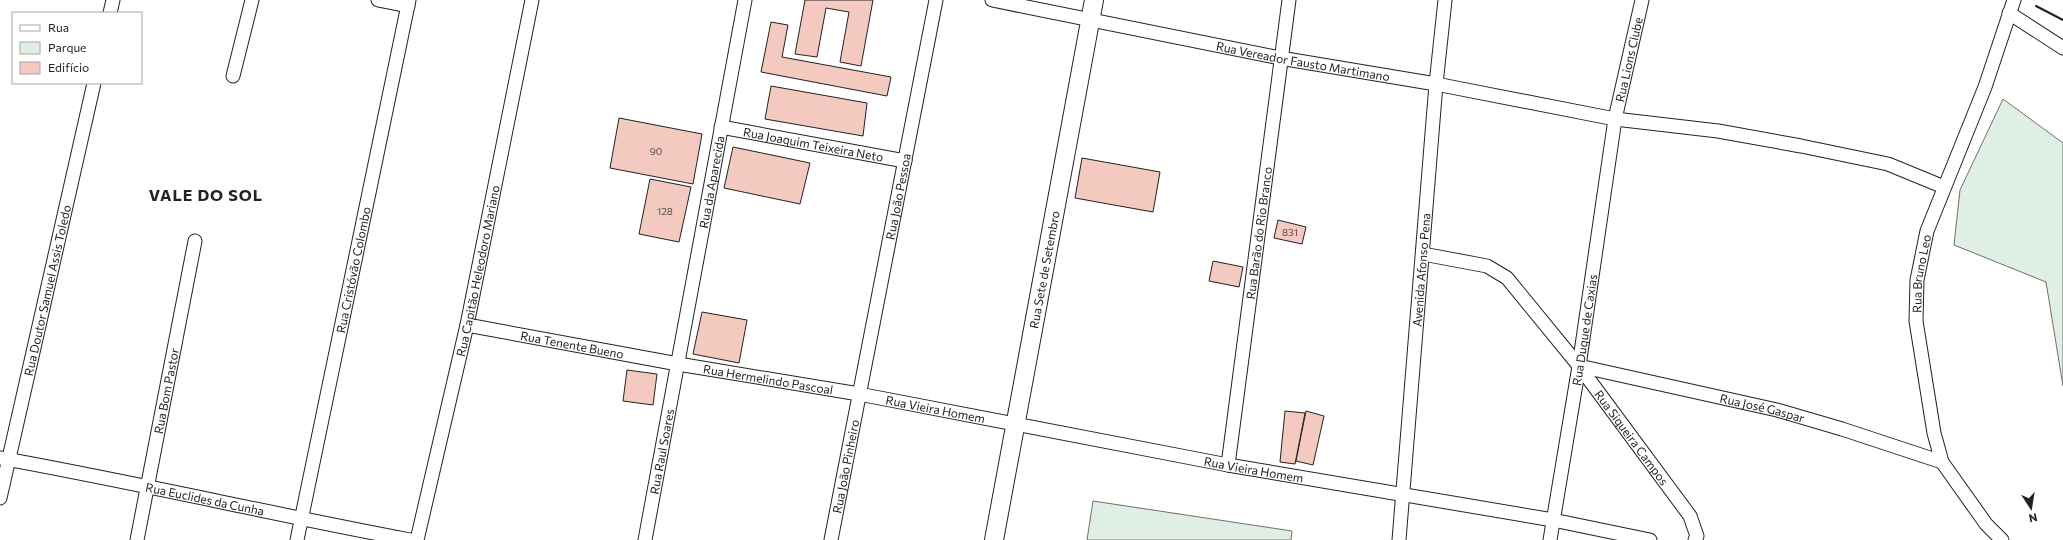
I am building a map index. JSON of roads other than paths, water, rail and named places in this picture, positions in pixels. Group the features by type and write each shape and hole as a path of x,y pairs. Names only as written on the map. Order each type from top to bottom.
{"main road":[{"name":"Rua Sete de Setembro","path":"994,540 1094,0"}],"street":[{"path":"110,12 113,0"},
{"path":"233,76 252,0"},
{"path":"378,0 408,3"},
{"name":"Rua Capitão Heleodoro Mariano","path":"418,540 467,325 532,0"},
{"name":"Rua da Aparecida","path":"678,364 745,0"},
{"name":"Rua João Pessoa","path":"858,394 906,161 936,0"},
{"name":"Rua Vereador Fausto Martimano","path":"992,0 1090,21 1280,58 1436,84 1615,119 1718,131 1881,162 1944,186"},
{"name":"Rua Barão do Rio Branco","path":"1228,465 1280,58 1289,0"},
{"name":"Avenida Afonso Pena","path":"1399,540 1436,84 1445,0"},
{"name":"Rua Lions Clube","path":"1615,119 1642,0"},
{"name":"Rua Cristóvão Colombo","path":"297,540 408,3"},
{"path":"2012,6 2063,41"},
{"path":"2012,6 2063,48"},
{"name":"Rua Bruno Leo","path":"2002,540 1986,524 1942,462 1934,433 1916,321 1917,280 1927,231 1985,87 2012,6"},
{"name":"Rua Doutor Samuel Assis Toledo","path":"0,498 5,459 94,84"},
{"name":"Rua Duque de Caxias","path":"1550,540 1579,366 1615,119"},
{"name":"Rua Joaquim Teixeira Neto","path":"721,127 906,161"},
{"name":"Rua Bom Pastor","path":"138,540 194,241"},
{"name":"Rua Siqueira Campos","path":"1423,254 1487,266 1507,278 1579,366 1690,516 1697,536 1695,540"},
{"name":"Rua Tenente Bueno","path":"467,325 678,364"},
{"name":"Rua Hermelindo Pascoal","path":"678,364 858,394"},
{"name":"Rua Raul Soares","path":"645,540 678,364"},
{"name":"Rua José Gaspar","path":"1579,366 1777,410 1842,429 1942,462"},
{"name":"Rua Vieira Homem","path":"858,394 1228,465 1553,520 1650,540"},
{"name":"Rua João Pinheiro","path":"831,540 858,394"},
{"name":"Rua Euclides da Cunha","path":"5,459 148,485 301,519 410,540"}],"district":[{"name":"VALE DO SOL","path":"206,194"}]}
